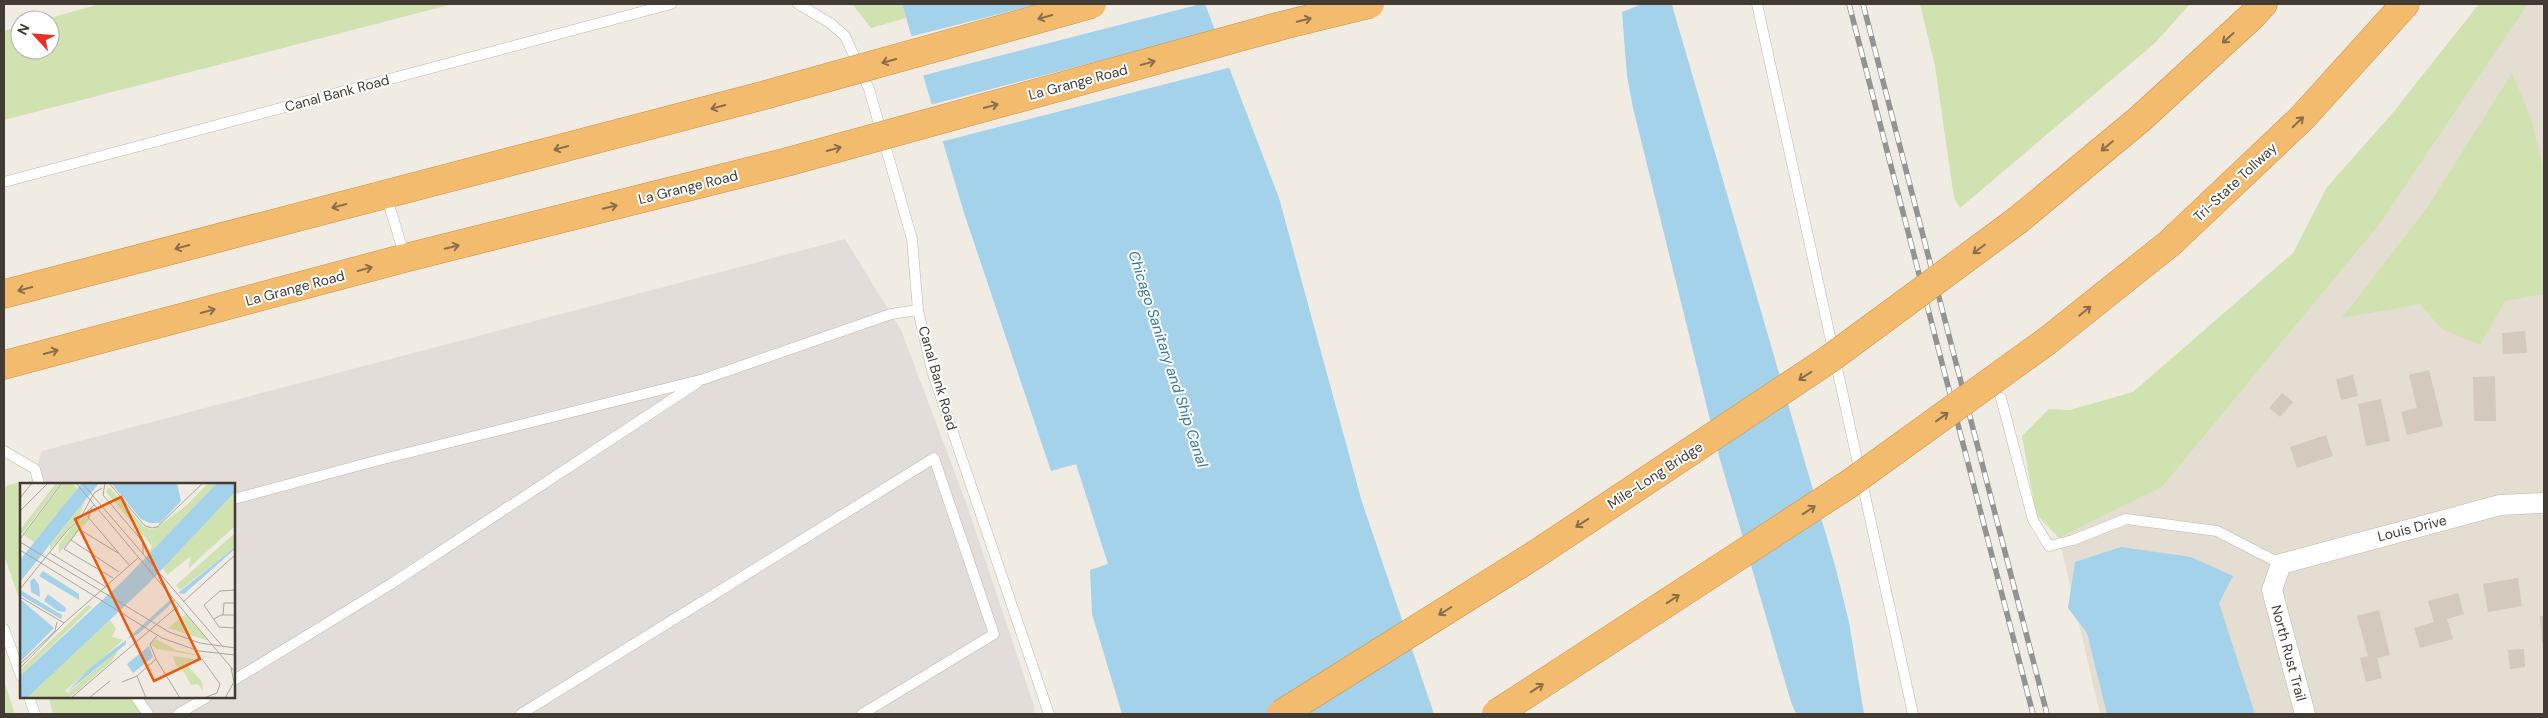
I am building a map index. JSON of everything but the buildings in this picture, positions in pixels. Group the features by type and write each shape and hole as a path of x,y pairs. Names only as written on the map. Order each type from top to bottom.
{"highway":[{"path":"4,294 765,95 1092,4"},
{"name":"La Grange Road","path":"4,365 405,258 787,162 1284,25 1370,4"},
{"name":"Mile-Long Bridge","path":"1281,714 1536,554 1828,360 2018,220 2140,119 2263,4"},
{"name":"Tri-State Tollway","path":"1496,714 1849,484 2047,342 2170,243 2302,118 2405,4"}],"street":[{"name":"Louis Drive","path":"2281,564 2500,505 2544,503"},
{"name":"North Rust Trail","path":"2281,564 2272,590 2305,714"}],"lane":[{"name":"Canal Bank Road","path":"4,182 671,4"},
{"name":"Canal Bank Road","path":"798,4 830,23 845,36 868,89 912,239 918,310 932,371 1049,714"},
{"path":"1757,4 1913,714"},
{"path":"386,194 405,258"},
{"path":"235,499 379,460 704,378 891,314 918,310"},
{"path":"235,679 391,584 704,378"},
{"path":"2001,398 2033,520 2049,546 2072,540 2126,519 2217,531 2281,564"},
{"path":"4,451 35,469 39,483"},
{"path":"521,714 934,458 994,634 862,714"},
{"path":"4,629 20,673"},
{"path":"29,698 35,714"},
{"path":"137,698 148,714"},
{"path":"178,714 205,698"}],"shaded area":[{"path":"2528,4 2544,4 2544,714 2100,714 2059,538 2162,487 2379,225"},
{"path":"845,239 901,330 967,505 1034,706 1034,714 53,714 49,698 235,698 235,483 30,483 42,451"}],"green space":[{"path":"100,4 453,4 4,120 4,31 10,29 10,60 60,60 60,15"},
{"path":"852,4 902,4 906,18 871,28"},
{"path":"1920,4 2190,4 2155,43 1960,208 1954,198 1935,66"},
{"path":"2479,4 2528,4 2379,225 2162,487 2059,538 2036,514 2022,436 2049,409 2070,410 2133,392 2293,253 2327,187 2391,115"},
{"path":"2512,73 2532,121 2544,172 2544,294 2505,301 2480,345 2442,329 2420,304 2342,318 2427,208"},
{"path":"19,482 22,483 20,483 20,601 4,555 4,489 6,486"},
{"path":"4,681 15,714 4,714"},
{"path":"49,698 142,698 151,714 53,714"}],"water":[{"name":"Chicago Sanitary and Ship Canal","path":"902,4 1205,4 1279,198 1362,502 1434,714 1122,714 1092,614 1090,570 1108,564 1076,464 1051,471 964,213"},
{"path":"1642,4 1672,5 1836,569 1849,622 1864,714 1796,714 1791,702 1719,456 1633,108 1627,76 1622,12"},
{"path":"2121,547 2191,557 2233,576 2219,603 2255,714 2107,714 2087,633 2068,608 2075,562"}],"pier":[{"path":"1039,4 1201,4 921,76 909,37"},
{"path":"1218,30 1232,67 940,142 930,105"}],"railway":[{"path":"1849,4 2033,714"},
{"path":"1863,4 2047,714"}]}
